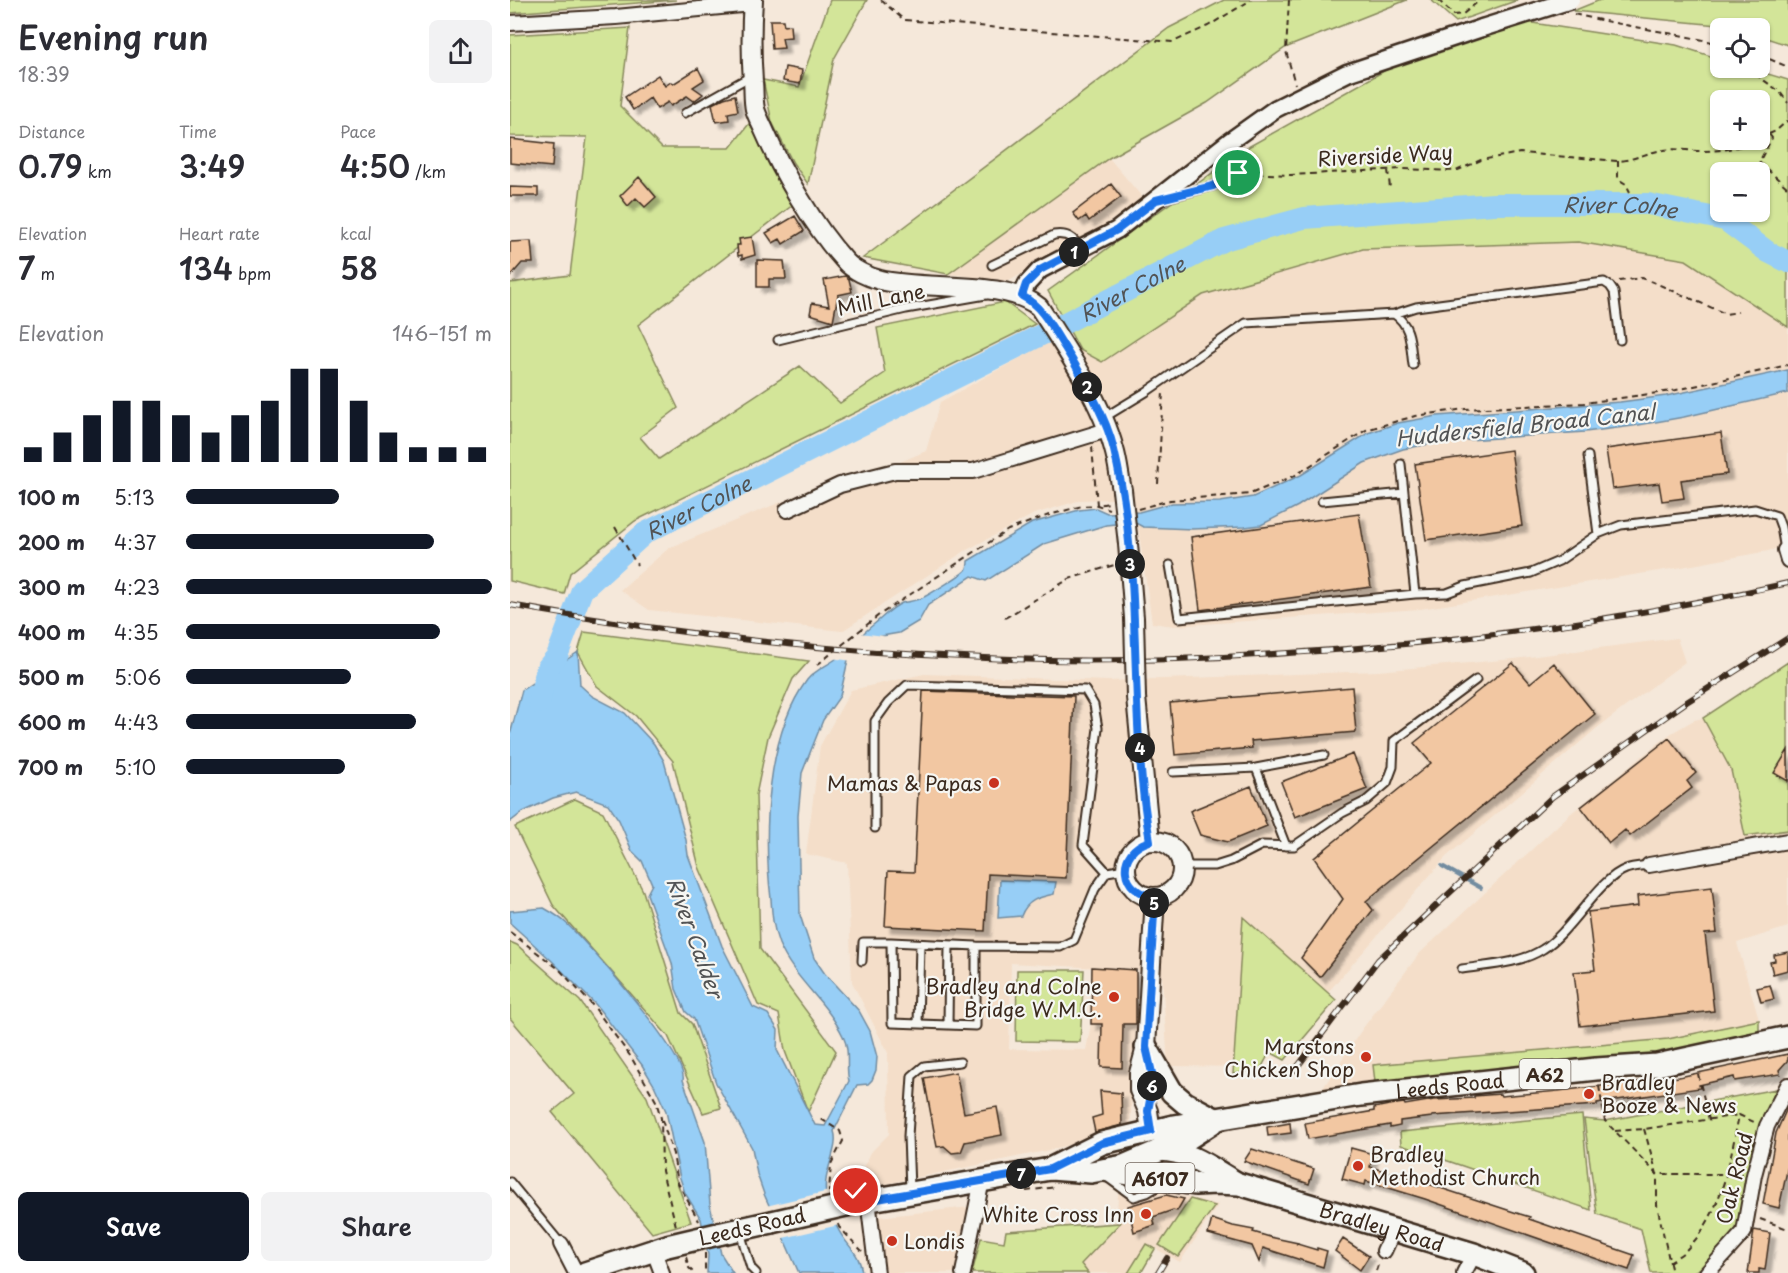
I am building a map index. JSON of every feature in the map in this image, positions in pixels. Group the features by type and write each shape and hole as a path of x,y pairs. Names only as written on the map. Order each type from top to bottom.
{"main road":[{"path":"752,2 751,45 755,109 775,156 817,223 846,262 860,272 878,280 934,287 996,290 1022,296 1039,306 1072,360 1100,428 1114,448 1117,496 1129,550 1136,697 1150,841"},
{"path":"1150,841 1167,844 1179,857 1182,866 1178,883 1173,890 1155,897 1139,893 1132,887 1125,869 1135,848 1150,841"},
{"path":"1155,897 1146,1047 1152,1073 1150,1121 1160,1150 1168,1160 1212,1174"},
{"name":"Leeds Road","path":"1050,1169 1150,1121 1217,1120 1361,1095 1596,1069 1658,1065 1788,1037"},
{"path":"1146,1047 1172,1092 1185,1103 1217,1120 1203,1146 1202,1153 1212,1174"},
{"name":"Leeds Road","path":"673,1245 861,1198 1050,1169 1102,1170 1124,1166 1196,1135 1217,1120"},
{"name":"A6107","path":"1076,1156 1102,1157 1160,1150"},
{"name":"Bradley Road","path":"1102,1170 1195,1184 1212,1174 1474,1254 1523,1273"},
{"name":"A62","path":"585,1273 673,1245"}],"street":[{"path":"510,23 616,17 752,2"},
{"path":"1022,296 1026,284 1040,270 1117,230 1230,141 1275,109 1299,96 1347,73 1482,28 1572,7"},
{"path":"787,510 840,484 895,471 973,471 1100,428"},
{"path":"1649,865 1788,841"},
{"name":"Oak Road","path":"1707,1273 1743,1232 1754,1175 1767,1126 1788,1085"},
{"path":"963,1273 982,1180"},
{"path":"861,1198 876,1267"},
{"path":"1384,1251 1394,1229"},
{"path":"561,1244 576,1273"},
{"path":"662,1273 673,1245"},
{"path":"1464,1273 1474,1254"}],"lane":[{"path":"685,113 753,75"},
{"path":"1156,200 1213,186 1238,173"},
{"path":"993,265 1054,235 1062,234 1074,239 1080,249"},
{"path":"1100,428 1163,380 1246,323 1394,314 1416,307 1604,282 1614,292 1620,340"},
{"name":"Mill Lane","path":"778,340 906,309 985,296 996,290"},
{"path":"1394,314 1403,320 1409,333 1413,365"},
{"path":"1588,456 1598,534"},
{"path":"1401,464 1415,594"},
{"path":"1322,501 1404,493"},
{"path":"1170,565 1179,618 1447,592 1465,586 1531,573 1559,561 1598,534 1621,525 1755,509 1777,516 1785,526 1786,555"},
{"path":"1182,866 1215,866 1232,861 1262,845 1294,846 1342,813 1366,801 1388,783 1393,767 1394,741 1476,680"},
{"path":"875,828 875,721 888,703 907,685 1085,690 1094,705 1098,728 1083,845 1107,872"},
{"path":"1173,772 1256,768 1324,756"},
{"path":"1256,768 1286,846"},
{"path":"1462,969 1525,958 1542,950 1557,939 1612,876 1627,869 1649,865"},
{"path":"862,961 862,942 1060,947 1074,940 1095,889 1107,872 1125,869"},
{"path":"891,942 892,1023 976,1026 976,946"},
{"path":"918,1024 920,944"},
{"path":"948,1025 949,945"},
{"path":"910,1192 908,1136 912,1076 924,1066 960,1062"},
{"path":"510,1182 561,1244"},
{"path":"739,1229 751,1268 756,1273"}],"path":[{"path":"881,0 904,20 1173,42 1208,26 1251,0"},
{"path":"1289,0 1286,51 1299,96"},
{"path":"1438,0 1454,15 1463,14 1480,0"},
{"path":"1572,7 1616,24 1681,34 1710,41"},
{"path":"1770,60 1788,67"},
{"path":"1761,78 1780,92 1788,103"},
{"name":"Riverside Way","path":"1770,134 1788,120"},
{"name":"Riverside Way","path":"1238,173 1304,175 1388,170 1456,171 1481,160 1520,153 1618,161 1632,160 1664,150 1716,150"},
{"path":"1766,150 1759,162 1788,188"},
{"path":"1618,161 1618,179 1626,184 1630,192"},
{"path":"1388,170 1390,188"},
{"path":"1604,282 1642,278 1726,314 1738,312"},
{"path":"1130,510 1170,500 1250,494 1294,476 1366,430 1415,416 1465,409 1584,403 1672,391 1788,365"},
{"path":"1158,484 1163,380"},
{"path":"1097,505 1100,428"},
{"path":"817,665 879,615 1008,530 1049,514 1097,505 1117,496"},
{"path":"1097,505 1113,511"},
{"path":"615,527 637,565"},
{"path":"1005,618 1069,579 1116,564 1129,550"},
{"path":"510,932 559,969 594,1006 631,1057 656,1101 673,1154 678,1183 708,1237 705,1273"},
{"path":"1695,1057 1709,1120"},
{"path":"1596,1069 1605,1121 1657,1174 1754,1175"},
{"path":"1615,1131 1644,1130 1739,1115 1767,1126"},
{"path":"1669,1262 1688,1249 1710,1217 1727,1174 1739,1115"},
{"path":"661,1118 662,1171 673,1245 694,1273"},
{"path":"821,1119 840,1131 843,1141 831,1164 828,1190 831,1199"},
{"path":"1644,1130 1657,1174 1658,1205 1672,1273"},
{"path":"1748,1215 1788,1229"},
{"path":"837,1218 839,1227 876,1267"}],"shaded area":[{"path":"1109,158 1143,198 1098,230 1009,281 948,274"},
{"path":"1578,242 1686,260 1788,327 1788,545 1768,551 1671,569 1420,609 1174,626 1152,623 1134,498 1081,500 1034,514 965,551 842,631 649,610 620,590 669,548 776,504 886,468 926,451 940,402 1056,338 1102,361 1203,295 1363,249"},
{"path":"1677,638 1685,662 1597,728 1446,857 1329,991 1250,1067 1168,1066 1162,974 1136,970 1011,963 1009,1049 1086,1050 1091,1024 1136,1024 1130,1129 1045,1151 866,1188 863,1171 869,1154 889,1134 888,1053 852,982 847,863 806,854 820,746 851,690 924,674 1108,681 1378,671 1514,659"},
{"path":"1703,718 1731,770 1745,836 1788,830 1788,927 1737,943 1759,1020 1668,1039 1374,1065 1375,1082 1321,1091 1363,1028 1419,954 1570,814 1670,734 1694,720"},
{"path":"1162,1191 1218,1205 1180,1262 1147,1244 1128,1273 1088,1273 1080,1265 1117,1223 1118,1193 1134,1196"},
{"path":"970,1207 954,1273 884,1273 878,1217"}],"green space":[{"path":"510,0 676,0 510,13"},
{"path":"830,0 867,0 834,59 808,184 793,163 772,122 763,80 799,87"},
{"path":"1224,0 1407,0 1285,48 1207,103 1109,158 948,274 863,258 1169,28"},
{"path":"1431,0 1518,0 1456,22"},
{"path":"1600,0 1788,0 1788,45 1770,39 1770,18 1710,18 1710,24 1573,11"},
{"path":"1526,22 1676,45 1710,56 1710,78 1770,78 1770,75 1788,80 1788,327 1686,260 1578,242 1363,249 1203,295 1102,362 1080,350 1048,291 1250,146 1400,62"},
{"path":"630,28 620,106 662,148 730,148 752,120 794,204 638,325 678,408 640,437 659,459 800,366 840,403 885,373 877,328 1005,302 1035,324 635,521 570,573 564,594 510,581 510,283 570,275 587,137 510,136 510,35"},
{"path":"584,632 809,661 793,679 768,737 756,795 760,949 836,1051 808,1112 785,1051 779,1014 758,1005 699,867 673,761 636,716 597,686 578,652"},
{"path":"1788,662 1788,830 1745,836 1731,770 1703,718"},
{"path":"575,799 603,812 643,891 681,1013 692,1024 721,1108 703,1113 668,1036 553,905 515,827"},
{"path":"1243,917 1336,1000 1285,1060 1270,1052 1260,1070 1233,1074"},
{"path":"510,942 517,945 580,1001 647,1097 691,1222 652,1233 552,1112 574,1094 510,1018"},
{"path":"1017,970 1084,970 1080,1042 1016,1041"},
{"path":"1759,1020 1759,1034 1661,1054 1375,1082 1373,1065 1668,1039"},
{"path":"1776,1089 1755,1140 1739,1225 1706,1265 1692,1273 1651,1273 1641,1229 1597,1214 1584,1119 1605,1121"},
{"path":"1582,1115 1591,1210 1401,1145 1400,1132"},
{"path":"1190,1199 1215,1206 1178,1257 1159,1245"},
{"path":"1120,1223 1081,1264 1088,1273 972,1273 981,1238 1004,1242 1006,1231"},
{"path":"1146,1244 1155,1249 1141,1273 1128,1273"}],"water":[{"path":"1788,370 1788,393 1684,417 1585,432 1440,442 1403,449 1364,463 1298,506 1261,525 1192,529 1143,527 1134,522 1106,525 1044,544 986,581 972,576 928,605 919,621 899,633 876,637 848,660 840,696 823,720 802,773 798,816 800,915 814,958 825,974 859,1011 870,1031 877,1057 872,1080 868,1084 857,1085 834,1131 835,1145 825,1186 834,1221 859,1260 862,1273 799,1273 764,1194 752,1148 716,1083 694,1019 686,1012 676,989 672,963 647,894 652,884 642,861 632,851 619,820 608,804 576,792 553,798 523,812 510,822 510,735 522,690 578,652 580,685 592,696 625,713 654,744 664,761 688,855 722,946 753,1007 768,1014 778,1030 777,1050 815,1125 825,1126 849,1081 847,1048 836,1024 785,957 777,938 772,916 767,844 771,785 775,756 783,728 793,703 807,680 842,654 891,610 902,603 922,598 939,588 966,570 968,561 1032,523 1079,510 1096,508 1107,513 1139,512 1172,503 1220,502 1253,497 1301,475 1368,433 1398,423 1437,416 1620,402 1666,396"},
{"path":"1000,880 1056,882 1054,894 1034,900 1021,916 998,918"},
{"path":"544,908 567,924 615,976 654,1026 681,1068 705,1142 710,1205 721,1254 733,1273 707,1273 708,1255 701,1219 685,1193 680,1178 666,1111 642,1065 596,1005 510,923 510,911"}],"pier":[{"path":"859,633 885,636 877,639 852,661 831,658"},
{"path":"829,1191 839,1225 779,1239 766,1206"}],"building":[{"path":"770,20 783,20 784,26 790,25 791,37 782,38 784,48 772,49"},
{"path":"785,67 802,70 800,84 783,81"},
{"path":"698,68 704,80 693,87 703,94 694,101 687,96 671,106 668,102 657,109 650,98 633,110 625,97 658,75 665,86 671,82 673,84"},
{"path":"735,95 738,111 728,113 729,120 716,122 712,104"},
{"path":"510,139 554,144 552,167 510,163"},
{"path":"639,177 656,197 645,207 636,198 628,206 620,196"},
{"path":"1111,184 1121,197 1089,221 1086,216 1079,221 1073,213"},
{"path":"510,187 538,188 538,196 510,196"},
{"path":"795,216 804,231 783,244 780,239 773,243 766,233"},
{"path":"752,237 755,255 742,259 742,255 738,256 739,239"},
{"path":"531,241 533,263 522,263 510,277 510,242"},
{"path":"757,260 784,261 786,279 769,279 769,287 757,287"},
{"path":"845,276 849,279 852,292 838,295 833,321 810,314 812,303 829,306 824,280"},
{"path":"1721,433 1727,474 1681,480 1684,498 1662,501 1659,483 1612,489 1606,449"},
{"path":"1511,450 1522,526 1426,540 1415,464"},
{"path":"1359,514 1371,587 1200,610 1191,537"},
{"path":"1513,663 1530,683 1554,663 1595,714 1366,901 1373,910 1320,977 1301,958 1343,899 1314,858 1431,763 1414,743"},
{"path":"1352,687 1356,732 1251,741 1252,748 1175,755 1170,703"},
{"name":"Mamas & Papas","path":"923,691 1074,696 1066,878 988,874 985,931 885,926 888,871 914,872"},
{"path":"1669,738 1696,773 1687,781 1692,788 1630,836 1625,830 1609,843 1581,807"},
{"path":"1788,750 1788,781 1774,773"},
{"path":"1353,754 1367,789 1295,817 1281,782"},
{"path":"1251,786 1267,826 1228,842 1200,835 1190,811"},
{"path":"1712,887 1717,933 1705,934 1714,1011 1580,1026 1574,972 1595,970 1588,912 1638,906 1637,896"},
{"path":"1788,952 1788,970 1773,974 1770,962 1775,961 1774,955"},
{"name":"Bradley and Colne Bridge W.M.C.","path":"1092,967 1136,970 1136,1024 1123,1024 1122,1068 1101,1067 1102,1024 1091,1024"},
{"path":"1770,985 1774,999 1761,1002 1757,988"},
{"path":"1788,1054 1788,1060 1779,1070 1780,1074 1735,1081 1734,1077 1699,1085 1700,1088 1597,1103 1597,1105 1432,1116 1400,1121 1400,1126 1390,1128 1390,1125 1308,1139 1305,1123 1374,1111 1374,1108 1404,1103 1405,1105 1434,1100 1474,1098 1474,1096 1558,1091 1679,1077"},
{"path":"956,1072 964,1113 997,1107 1002,1135 965,1142 961,1152 952,1153 944,1146 937,1147 924,1078"},
{"path":"1100,1091 1121,1093 1122,1125 1095,1132 1092,1118 1102,1115"},
{"path":"1788,1106 1788,1166 1779,1208 1763,1204 1776,1133"},
{"path":"1290,1123 1291,1133 1268,1136 1267,1127"},
{"path":"1351,1148 1373,1154 1370,1167 1530,1217 1529,1219 1634,1255 1629,1270 1425,1199 1366,1181 1365,1185 1342,1179"},
{"path":"1252,1149 1314,1169 1309,1184 1244,1161"},
{"name":"White Cross Inn","path":"1166,1195 1184,1199 1177,1211 1173,1210 1153,1217 1155,1225 1134,1232 1128,1206"},
{"path":"1212,1219 1327,1251 1323,1267 1263,1248 1259,1262 1252,1246 1208,1234"},
{"path":"1754,1230 1770,1233 1765,1270 1759,1269 1759,1273 1748,1273"},
{"path":"1343,1239 1369,1256 1360,1270 1335,1251"}],"waterway":[{"name":"River Colne","path":"539,703 547,668 557,656 582,590 645,533 1063,324 1224,240 1304,218 1494,204 1648,204 1725,220 1768,252 1788,262"},
{"path":"1442,866 1481,888"}],"railway":[{"path":"510,605 628,624 806,646 985,658 1137,660 1352,649 1477,636 1602,619 1788,583"},
{"path":"1295,1070 1378,960 1552,797 1685,703 1788,638"},
{"path":"1158,1273 1167,1258"}],"place":[{"name":"Mamas & Papas","path":"994,783"},
{"name":"Bradley and Colne Bridge W.M.C.","path":"1114,997"},
{"name":"Marstons Chicken Shop","path":"1366,1057"},
{"name":"Bradley Booze & News","path":"1589,1094"},
{"name":"Bradley Methodist Church","path":"1358,1166"},
{"name":"White Cross Inn","path":"1146,1214"},
{"name":"Londis","path":"892,1241"}],"route":[{"path":"856,1191 860,1202 1050,1169 1102,1143 1151,1131 1148,1111 1152,1073 1146,1047 1155,897 1148,897 1132,887 1125,869 1130,854 1135,848 1150,841 1136,697 1134,618 1122,490 1114,448 1103,419 1072,360 1039,306 1022,296 1026,284 1040,270 1117,230 1156,200 1213,186 1238,173"}],"water label":[{"name":"Huddersfield Broad Canal","path":"1525,424"},
{"name":"River Calder","path":"696,937"}]}
